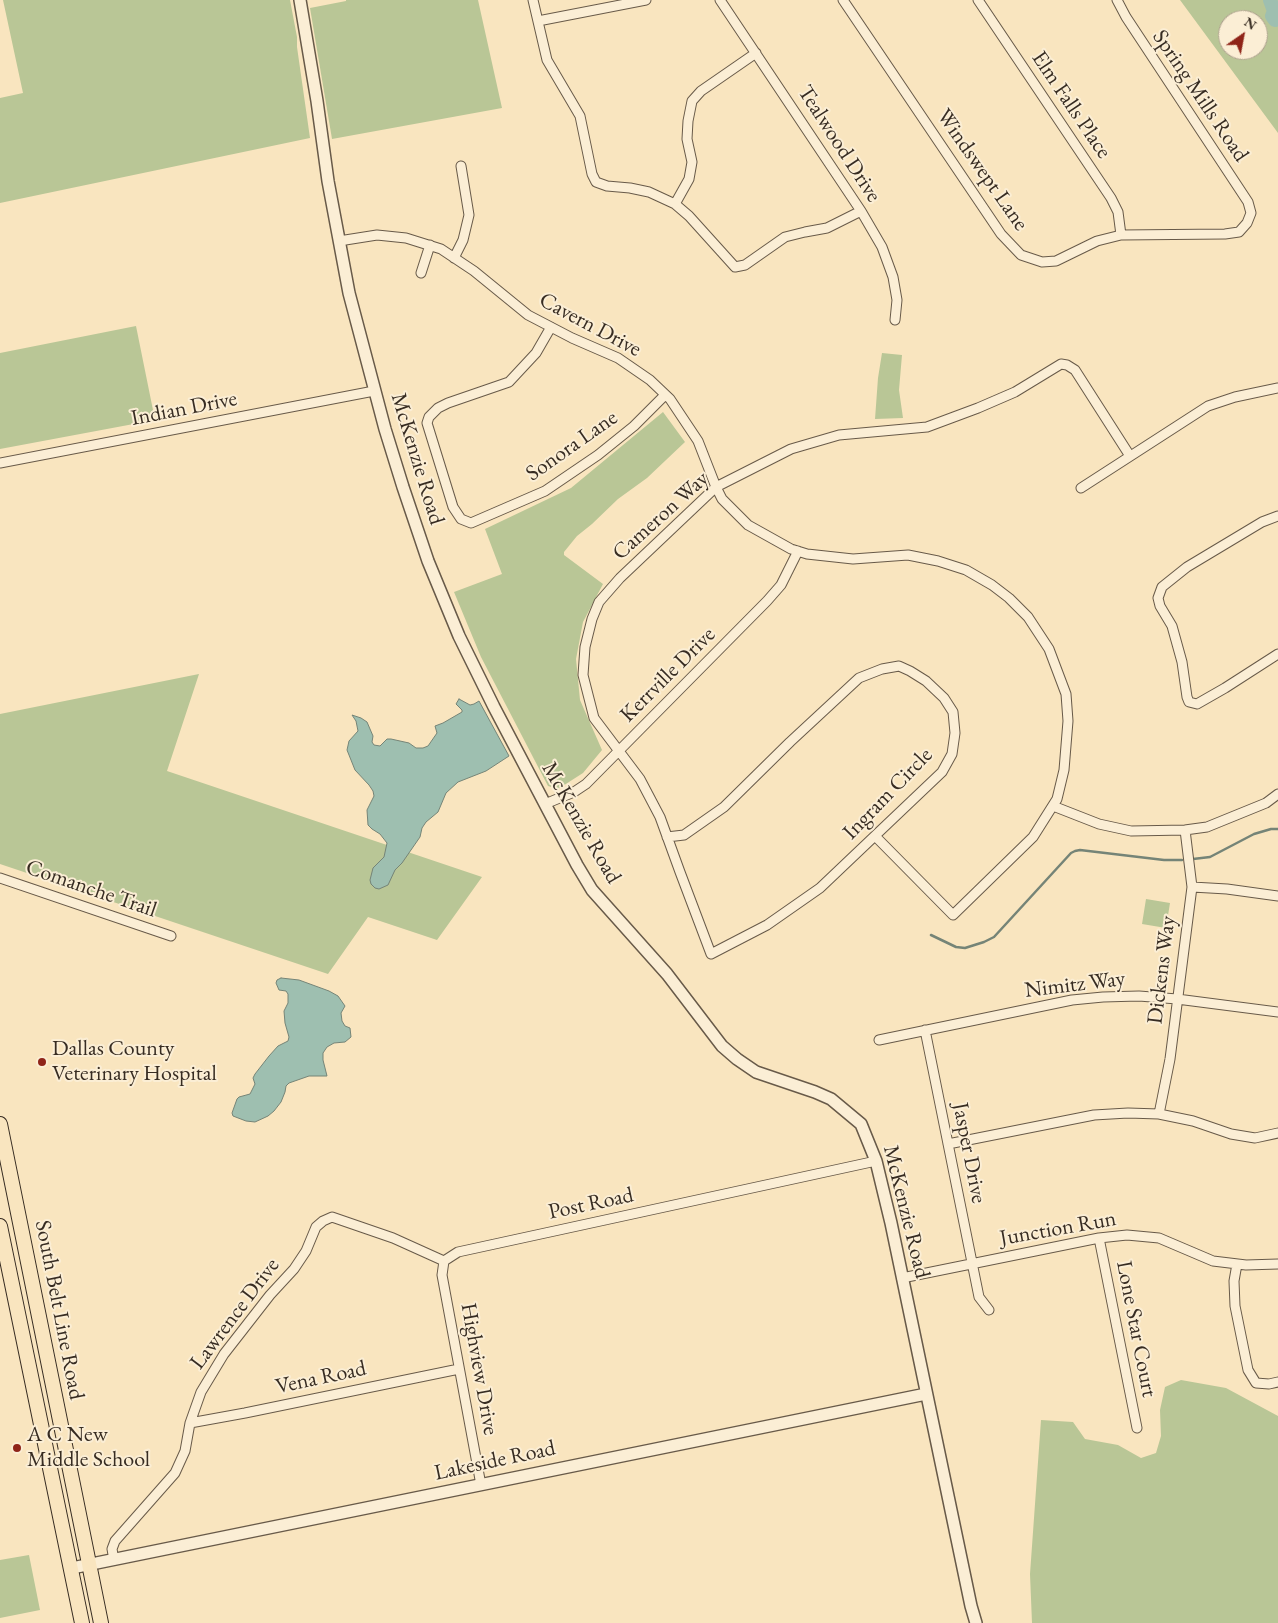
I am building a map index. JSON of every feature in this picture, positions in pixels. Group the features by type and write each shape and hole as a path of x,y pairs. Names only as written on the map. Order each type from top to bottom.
{"main road":[{"name":"South Belt Line Road","path":"0,1124 102,1623"},
{"name":"South Belt Line Road","path":"0,1226 82,1623"},
{"path":"12,1286 19,1284 30,1274"},
{"path":"19,1319 37,1331 44,1346 37,1361 29,1365"}],"street":[{"name":"McKenzie Road","path":"300,0 349,293 374,391 403,487 428,561 459,636 494,707 592,890 667,974 722,1046 756,1072 831,1099 861,1124 876,1161 976,1623"},
{"path":"533,0 546,60 580,116 592,174 596,182 607,186 649,192 675,204 735,267 745,264 785,238 827,228 861,211"},
{"path":"538,21 646,0"},
{"name":"Tealwood Drive","path":"720,0 861,211 882,247 893,278 897,300 895,320"},
{"name":"Windswept Lane","path":"843,0 1001,234 1021,255 1042,262 1056,261 1097,241 1121,236 1225,234 1239,232 1247,223 1251,213"},
{"name":"Elm Falls Place","path":"978,0 1111,198 1118,212 1121,236"},
{"name":"Spring Mills Road","path":"1117,0 1151,56 1248,202 1251,213"},
{"path":"675,204 689,179 692,162 687,140 692,101 701,91 756,53"},
{"path":"454,258 463,240 469,215 461,166"},
{"name":"Cavern Drive","path":"339,241 377,235 406,238 442,249 474,271 528,315 572,338 618,358 650,380 670,399 698,441 722,499 748,525 791,549 807,554 853,559 908,555 938,561 966,570 992,585 1009,598 1028,617 1049,649 1066,694 1068,721 1064,770 1057,799 1033,838 953,915 875,836"},
{"path":"421,274 430,245"},
{"name":"Sonora Lane","path":"551,327 536,353 509,382 448,403 432,412 429,418 427,423 432,439 454,507 461,519 471,524 545,491 598,455 627,432 665,395"},
{"name":"Cameron Way","path":"711,954 660,817 640,779 594,718 583,675 585,647 592,619 599,602 620,578 716,488 791,449 839,435 928,428 1015,392 1061,364 1075,370 1130,456"},
{"path":"1081,488 1208,406 1235,397 1278,388"},
{"name":"Indian Drive","path":"0,463 374,391"},
{"path":"1278,516 1262,522 1187,567 1162,587 1158,598 1160,606 1172,626 1182,662 1189,702 1197,704 1278,654"},
{"name":"Kerrville Drive","path":"545,804 574,792 586,784 767,601 781,585 798,551"},
{"name":"Ingram Circle","path":"667,837 684,835 724,807 790,742 860,678 882,669 899,666 910,670 926,681 944,698 954,712 956,733 952,754 942,772 820,888 767,925 711,954"},
{"path":"1053,806 1099,824 1131,831 1185,830 1207,827 1258,806 1278,794"},
{"name":"Dickens Way","path":"1159,1114 1170,1059 1192,887 1185,830"},
{"name":"Comanche Trail","path":"0,878 170,936"},
{"path":"1192,887 1227,889 1278,896"},
{"name":"Nimitz Way","path":"879,1040 1103,997 1138,996 1177,999 1278,1012"},
{"name":"Jasper Drive","path":"926,1030 979,1297 989,1310"},
{"path":"948,1144 1094,1115 1128,1113 1159,1114 1193,1121 1231,1134 1255,1138 1278,1134"},
{"name":"Post Road","path":"444,1261 458,1252 876,1161"},
{"name":"Lawrence Drive","path":"114,1560 112,1549 115,1541 175,1473 185,1450 190,1423 201,1392 224,1354 270,1295 294,1269 306,1251 316,1227 332,1217 393,1238 444,1261"},
{"name":"Junction Run","path":"902,1278 1099,1238 1127,1235 1159,1238 1213,1260 1246,1265 1278,1264"},
{"name":"Lone Star Court","path":"1099,1238 1137,1428"},
{"name":"Highview Drive","path":"444,1261 442,1275 481,1485"},
{"path":"1237,1264 1234,1281 1235,1306 1248,1370 1256,1383 1269,1384 1278,1382"},
{"name":"Vena Road","path":"190,1423 459,1369"},
{"name":"Lakeside Road","path":"72,1568 926,1394"}],"green space":[{"path":"3,0 290,0 297,37 310,138 0,203 0,98 23,93"},
{"path":"346,0 478,0 502,108 332,139 310,8"},
{"path":"1180,0 1278,0 1278,133 1224,60 1268,60 1268,10 1218,10 1218,52"},
{"path":"136,326 155,420 0,449 0,353"},
{"path":"882,353 902,355 899,390 903,418 875,419"},
{"path":"663,412 685,442 647,478 618,499 577,536 564,552 564,555 603,584 583,622 576,659 580,700 602,750 583,773 558,789 548,786 481,657 454,592 502,574 485,529 571,488"},
{"path":"199,674 167,771 482,877 437,940 368,917 328,974 0,864 0,714"},
{"path":"1146,899 1170,903 1166,928 1142,924"},
{"path":"1181,1380 1226,1388 1278,1416 1278,1623 1032,1623 1030,1574 1041,1420 1073,1422 1085,1439 1118,1445 1141,1458 1156,1453 1161,1436 1160,1410 1165,1387"},
{"path":"29,1555 40,1610 0,1618 0,1560"}],"shaded area":[{"path":"459,699 470,705 479,701 509,756 486,771 458,782 446,793 438,812 426,822 420,837 395,870 388,885 379,889 375,888 370,880 373,868 384,857 387,843 380,834 368,825 367,810 374,796 373,791 355,770 347,750 349,741 358,731 356,721 352,715 367,722 373,736 372,742 374,745 380,746 387,739 391,739 409,743 416,748 423,748 428,746 437,733 435,726 462,712 456,704"},
{"path":"281,978 299,980 338,996 345,1006 341,1013 342,1021 345,1026 350,1028 351,1037 345,1042 334,1043 327,1047 323,1053 327,1076 309,1076 289,1083 286,1086 281,1102 274,1111 255,1122 246,1121 233,1116 232,1113 237,1099 250,1094 255,1084 253,1078 255,1074 278,1046 288,1041 289,1037 284,1011 288,1003 288,994 286,991 279,990 276,983"}],"waterway":[{"path":"1270,0 1274,11 1272,16 1275,20 1278,19"},
{"path":"1193,859 1210,857 1254,834 1278,829"},
{"path":"931,935 956,947 965,948 994,937 1071,853 1075,851 1164,860 1182,860"}],"place":[{"name":"Dallas County Veterinary Hospital","path":"42,1062"},
{"name":"A C New Middle School","path":"17,1448"}]}
